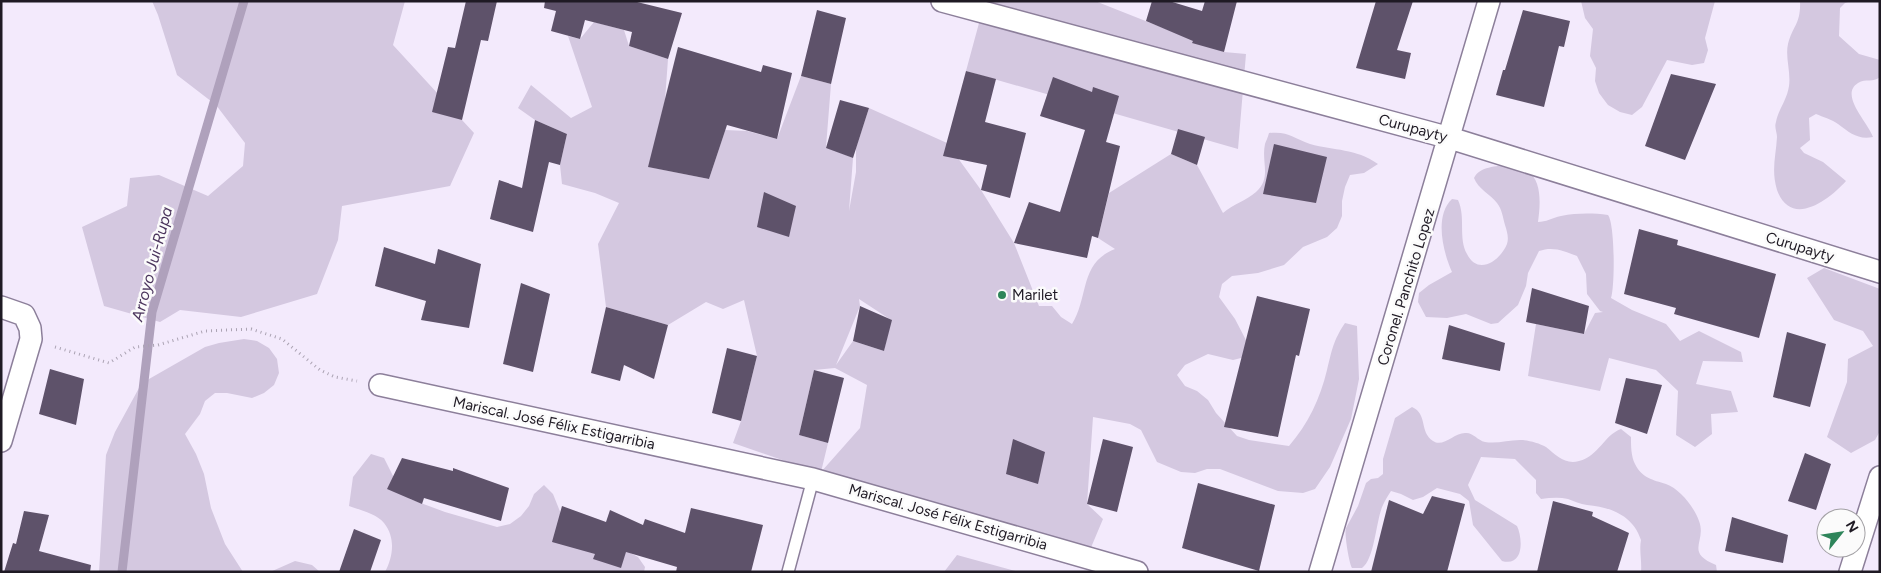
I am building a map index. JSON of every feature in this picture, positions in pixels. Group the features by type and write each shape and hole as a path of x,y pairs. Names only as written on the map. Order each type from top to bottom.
{"street":[{"name":"Curupayty","path":"942,1 1450,138 1880,272"},
{"name":"Coronel. Panchito Lopez","path":"1320,572 1490,1"},
{"path":"1,307 24,315 30,328 31,339 1,442"},
{"name":"Mariscal. José Félix Estigarribia","path":"380,385 813,479 1137,572"},
{"path":"1850,572 1880,477"}],"lane":[{"path":"788,572 813,479"}],"path":[{"path":"31,339 109,364 135,347 158,345 205,331 251,329 282,339 320,370 328,374 380,385"}],"shaded area":[{"path":"152,1 405,1 393,45 474,133 450,186 342,206 338,240 317,294 241,317 180,310 160,322 104,306 82,227 127,206 130,178 159,175 208,196 243,166 245,143 216,105 177,75"},
{"path":"985,1 1095,1 1224,52 1246,54 1238,149 966,71"},
{"path":"1581,1 1715,1 1705,38 1708,50 1704,63 1692,65 1667,60 1642,107 1632,115 1620,112 1608,105 1599,93 1595,81 1596,68 1590,56 1593,29 1585,18"},
{"path":"1800,1 1851,1 1845,3 1840,8 1839,36 1859,54 1880,60 1880,77 1875,80 1858,83 1853,88 1852,94 1856,109 1873,137 1863,138 1854,135 1833,121 1816,114 1809,118 1810,140 1800,148 1804,153 1823,162 1846,181 1820,203 1800,209 1791,207 1783,201 1775,183 1774,169 1777,137 1775,124 1789,86 1787,49 1798,20"},
{"path":"594,22 624,30 629,46 668,59 665,100 649,167 709,179 725,130 747,131 777,139 801,76 831,84 826,147 853,158 849,211 856,172 856,148 869,108 947,143 981,190 1014,243 1039,306 1052,306 1061,317 1072,324 1081,303 1086,282 1095,263 1115,249 1098,238 1109,193 1171,154 1197,165 1223,213 1252,195 1261,187 1265,175 1265,144 1269,133 1286,134 1310,144 1353,152 1370,159 1378,164 1364,173 1350,175 1342,201 1342,216 1337,228 1327,237 1303,247 1284,265 1258,273 1232,276 1222,284 1219,297 1235,319 1248,344 1245,357 1233,360 1208,354 1185,365 1177,375 1185,386 1197,391 1208,400 1216,413 1237,436 1249,440 1289,446 1308,420 1317,401 1333,346 1341,329 1345,323 1357,326 1359,379 1351,419 1330,467 1315,489 1303,493 1278,491 1220,469 1207,469 1195,473 1181,472 1157,462 1141,430 1130,424 1093,417 1087,504 1103,519 1087,557 820,473 733,443 741,421 757,356 744,300 723,309 706,302 668,325 606,307 598,244 619,203 595,193 562,184 560,165 567,134 535,120 518,108 531,85 571,118 592,107 568,36 580,39","holes":["859,299 891,320 884,351 853,341 836,365 860,306","835,368 867,385 860,428 821,472 828,443 799,435 814,370"]},
{"path":"1509,164 1527,171 1536,181 1539,194 1538,222 1573,214 1608,215 1612,230 1614,255 1611,298 1632,310 1666,324 1680,341 1699,331 1741,352 1743,362 1703,361 1696,384 1731,391 1738,412 1711,414 1712,434 1695,447 1676,435 1678,391 1656,370 1609,358 1600,391 1528,376 1536,324 1584,334 1595,313 1603,312 1600,311 1587,294 1586,274 1577,256 1554,249 1539,251 1528,273 1526,286 1518,305 1498,323 1491,324 1466,314 1447,318 1426,317 1418,302 1419,293 1452,272 1443,245 1442,224 1446,206 1452,199 1458,200 1462,213 1464,248 1472,261 1477,264 1488,264 1504,250 1508,237 1500,208 1478,185 1474,178 1484,169"},
{"path":"1824,268 1880,289 1880,431 1875,440 1851,453 1827,437 1847,382 1848,359 1873,346 1863,331 1834,320 1807,278"},
{"path":"244,339 257,341 269,348 277,359 279,373 274,385 264,393 252,398 227,393 215,393 205,401 200,414 185,434 204,474 211,508 225,544 243,572 99,572 106,455 115,432 139,388 149,379 205,347"},
{"path":"1412,407 1420,414 1426,433 1437,443 1445,442 1465,433 1485,442 1526,441 1546,447 1569,462 1579,461 1592,455 1610,436 1621,429 1631,437 1633,458 1638,469 1648,478 1671,486 1690,504 1701,528 1699,551 1701,556 1716,565 1717,572 1641,572 1641,540 1637,531 1626,518 1612,510 1568,499 1541,499 1536,493 1536,480 1515,459 1481,457 1468,485 1475,500 1517,526 1521,544 1518,556 1514,560 1509,562 1502,561 1473,525 1469,501 1460,494 1437,488 1423,497 1413,500 1391,491 1381,511 1370,556 1362,568 1352,568 1347,548 1346,528 1358,506 1366,483 1383,474 1383,459 1395,418"},
{"path":"371,454 384,458 395,480 410,499 445,512 497,527 510,524 521,516 529,506 534,494 544,485 553,494 567,529 625,550 638,557 645,567 644,572 385,572 392,548 388,529 377,517 349,506 353,477"},
{"path":"957,555 1019,572 944,572"},
{"path":"295,561 312,565 320,572 270,572"}],"building":[{"path":"466,1 497,1 488,41 481,40 462,120 432,112 448,47 455,48"},
{"path":"545,1 633,1 682,13 668,59 629,46 632,32 585,20 580,39 551,31 556,11 544,8"},
{"path":"1152,1 1169,1 1202,11 1205,1 1237,1 1224,52 1192,43 1193,41 1146,21"},
{"path":"1376,1 1413,1 1397,50 1411,53 1405,79 1356,68"},
{"path":"817,10 846,18 831,84 801,76"},
{"path":"1523,10 1570,21 1564,47 1559,46 1544,107 1496,95"},
{"path":"678,47 761,72 763,65 792,73 777,139 727,125 709,179 648,167"},
{"path":"966,71 996,79 985,122 1026,133 1010,198 981,190 987,165 943,156"},
{"path":"1671,74 1716,84 1685,160 1645,146"},
{"path":"1053,77 1092,92 1093,87 1119,96 1106,142 1120,146 1098,238 1092,236 1087,258 1014,243 1029,202 1060,212 1085,130 1040,116"},
{"path":"840,100 869,108 853,158 826,148"},
{"path":"535,120 567,134 560,165 549,162 533,232 490,219 499,180 522,188"},
{"path":"1178,129 1205,137 1197,165 1171,154"},
{"path":"1274,144 1327,157 1316,203 1263,194"},
{"path":"764,192 796,206 789,237 757,227"},
{"path":"1639,229 1678,240 1677,245 1776,274 1759,338 1674,314 1676,308 1624,294"},
{"path":"384,247 435,264 438,249 481,264 469,328 421,320 426,301 375,286"},
{"path":"521,283 550,294 533,372 503,364"},
{"path":"1532,288 1589,306 1584,334 1526,322"},
{"path":"1257,296 1310,309 1299,356 1296,355 1278,437 1224,427"},
{"path":"860,306 892,320 884,351 853,341"},
{"path":"606,307 668,325 654,379 624,365 620,381 591,373"},
{"path":"1449,325 1505,343 1500,371 1442,359"},
{"path":"1787,332 1826,344 1810,407 1773,397"},
{"path":"727,348 757,356 741,421 712,413"},
{"path":"50,369 84,379 76,425 39,414"},
{"path":"814,370 844,378 828,443 799,435"},
{"path":"1626,378 1662,385 1647,434 1615,423"},
{"path":"1013,439 1045,452 1038,484 1006,474"},
{"path":"1103,439 1133,447 1117,512 1087,504"},
{"path":"1805,453 1831,464 1816,510 1788,501"},
{"path":"402,458 453,471 453,468 509,488 501,521 424,498 422,504 387,489"},
{"path":"1198,483 1275,505 1259,571 1182,548"},
{"path":"1432,496 1465,504 1447,572 1371,572 1389,500 1423,514"},
{"path":"1553,501 1593,512 1592,516 1629,533 1617,572 1537,572"},
{"path":"562,506 606,522 610,510 643,525 645,519 685,533 691,508 763,525 751,572 676,572 677,567 626,552 621,568 593,559 595,554 552,542"},
{"path":"24,511 49,515 39,551 91,565 90,572 4,572 13,543 16,544"},
{"path":"1732,517 1788,535 1783,563 1725,551"},
{"path":"354,529 381,540 370,572 339,572"}],"waterway":[{"name":"Arroyo Jui-Rupa","path":"122,572 152,312 244,1"}],"place":[{"name":"Marilet","path":"1002,295"}]}
